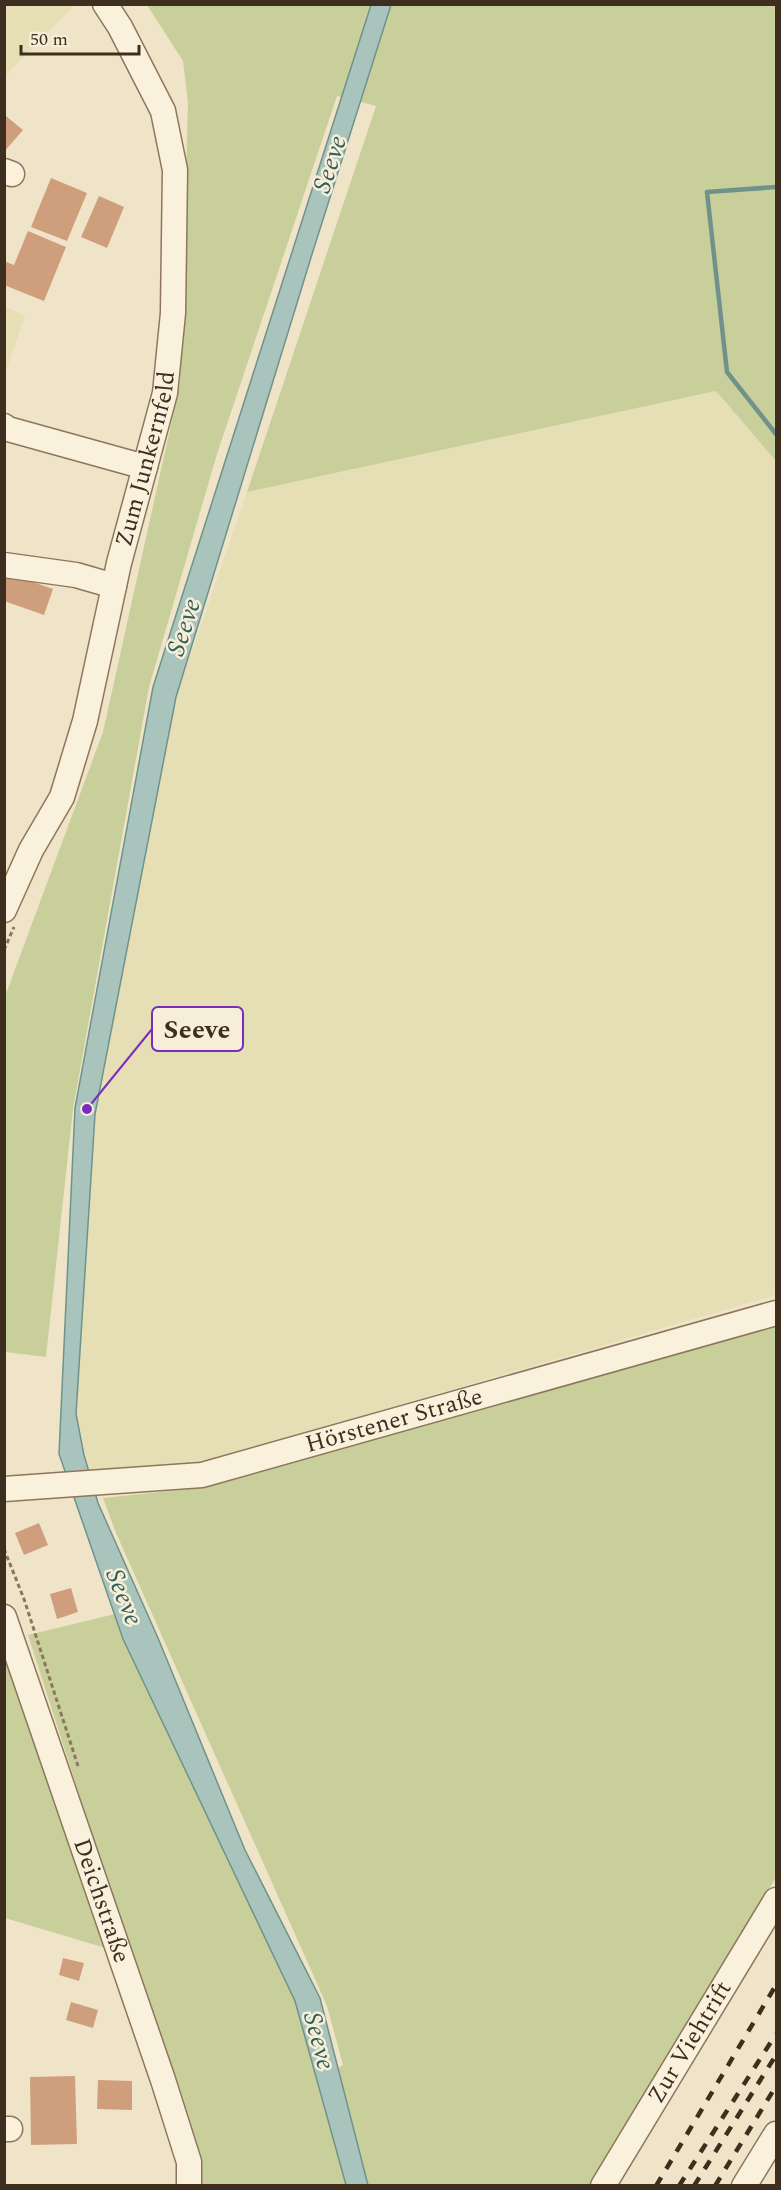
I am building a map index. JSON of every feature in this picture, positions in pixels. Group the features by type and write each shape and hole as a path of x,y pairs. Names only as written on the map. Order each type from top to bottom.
{"street":[{"name":"Zum Junkernfeld","path":"4,910 32,850 62,797 85,721 114,585 165,393 173,313 175,170 163,111 120,27 105,4"},
{"path":"4,426 145,467"},
{"path":"4,565 76,575 114,585"},
{"name":"Hörstener Straße","path":"4,1489 202,1475 777,1313"},
{"name":"Deichstraße","path":"4,1617 163,2080 189,2162 189,2186"},
{"name":"Zur Viehtrift","path":"603,2186 777,1900"},
{"path":"744,2186 777,2134"}],"shaded area":[{"path":"4,5 75,5 5,76"},
{"path":"5,306 25,316 5,373"},
{"path":"716,391 776,461 776,1295 200,1463 89,1471 76,1414 95,1114 176,697 247,492"}],"green space":[{"path":"147,5 776,5 776,461 716,391 247,492 376,106 337,96 217,454 149,687 73,1109 46,1357 5,1352 4,999 103,732 180,384 188,103 183,61"},
{"path":"776,1321 776,1877 600,2185 368,2185 338,2068 343,2065 327,2006 116,1533 103,1498 199,1488"},
{"path":"115,1614 123,1639 295,2001 346,2185 198,2185 191,2144 28,1635"},
{"path":"5,1645 119,1952 5,1918"}],"water":[{"path":"371,5 391,5 176,697 95,1114 76,1414 84,1455 98,1503 158,1638 245,1850 320,1998 368,2185 346,2185 295,2001 123,1639 59,1454 75,1108 153,687"}],"building":[{"path":"6,116 23,130 4,152 4,118"},
{"path":"51,178 87,193 67,241 31,227"},
{"path":"99,196 124,207 107,248 81,237"},
{"path":"28,231 66,247 44,301 4,285 4,261 14,265"},
{"path":"4,572 53,589 44,615 4,601"},
{"path":"39,1523 48,1545 24,1555 15,1533"},
{"path":"71,1588 78,1612 57,1619 50,1594"},
{"path":"63,1958 84,1963 79,1981 59,1975"},
{"path":"71,2002 98,2010 93,2028 66,2020"},
{"path":"75,2076 77,2144 31,2145 30,2077"},
{"path":"98,2080 132,2081 132,2110 97,2109"}],"waterway":[{"path":"776,187 707,192 727,372 776,434"}],"railway":[{"path":"656,2186 776,1985"},
{"path":"679,2186 776,2034"},
{"path":"694,2186 776,2055"},
{"path":"715,2186 776,2086"}],"place":[{"name":"Seeve","path":"87,1109"}]}
